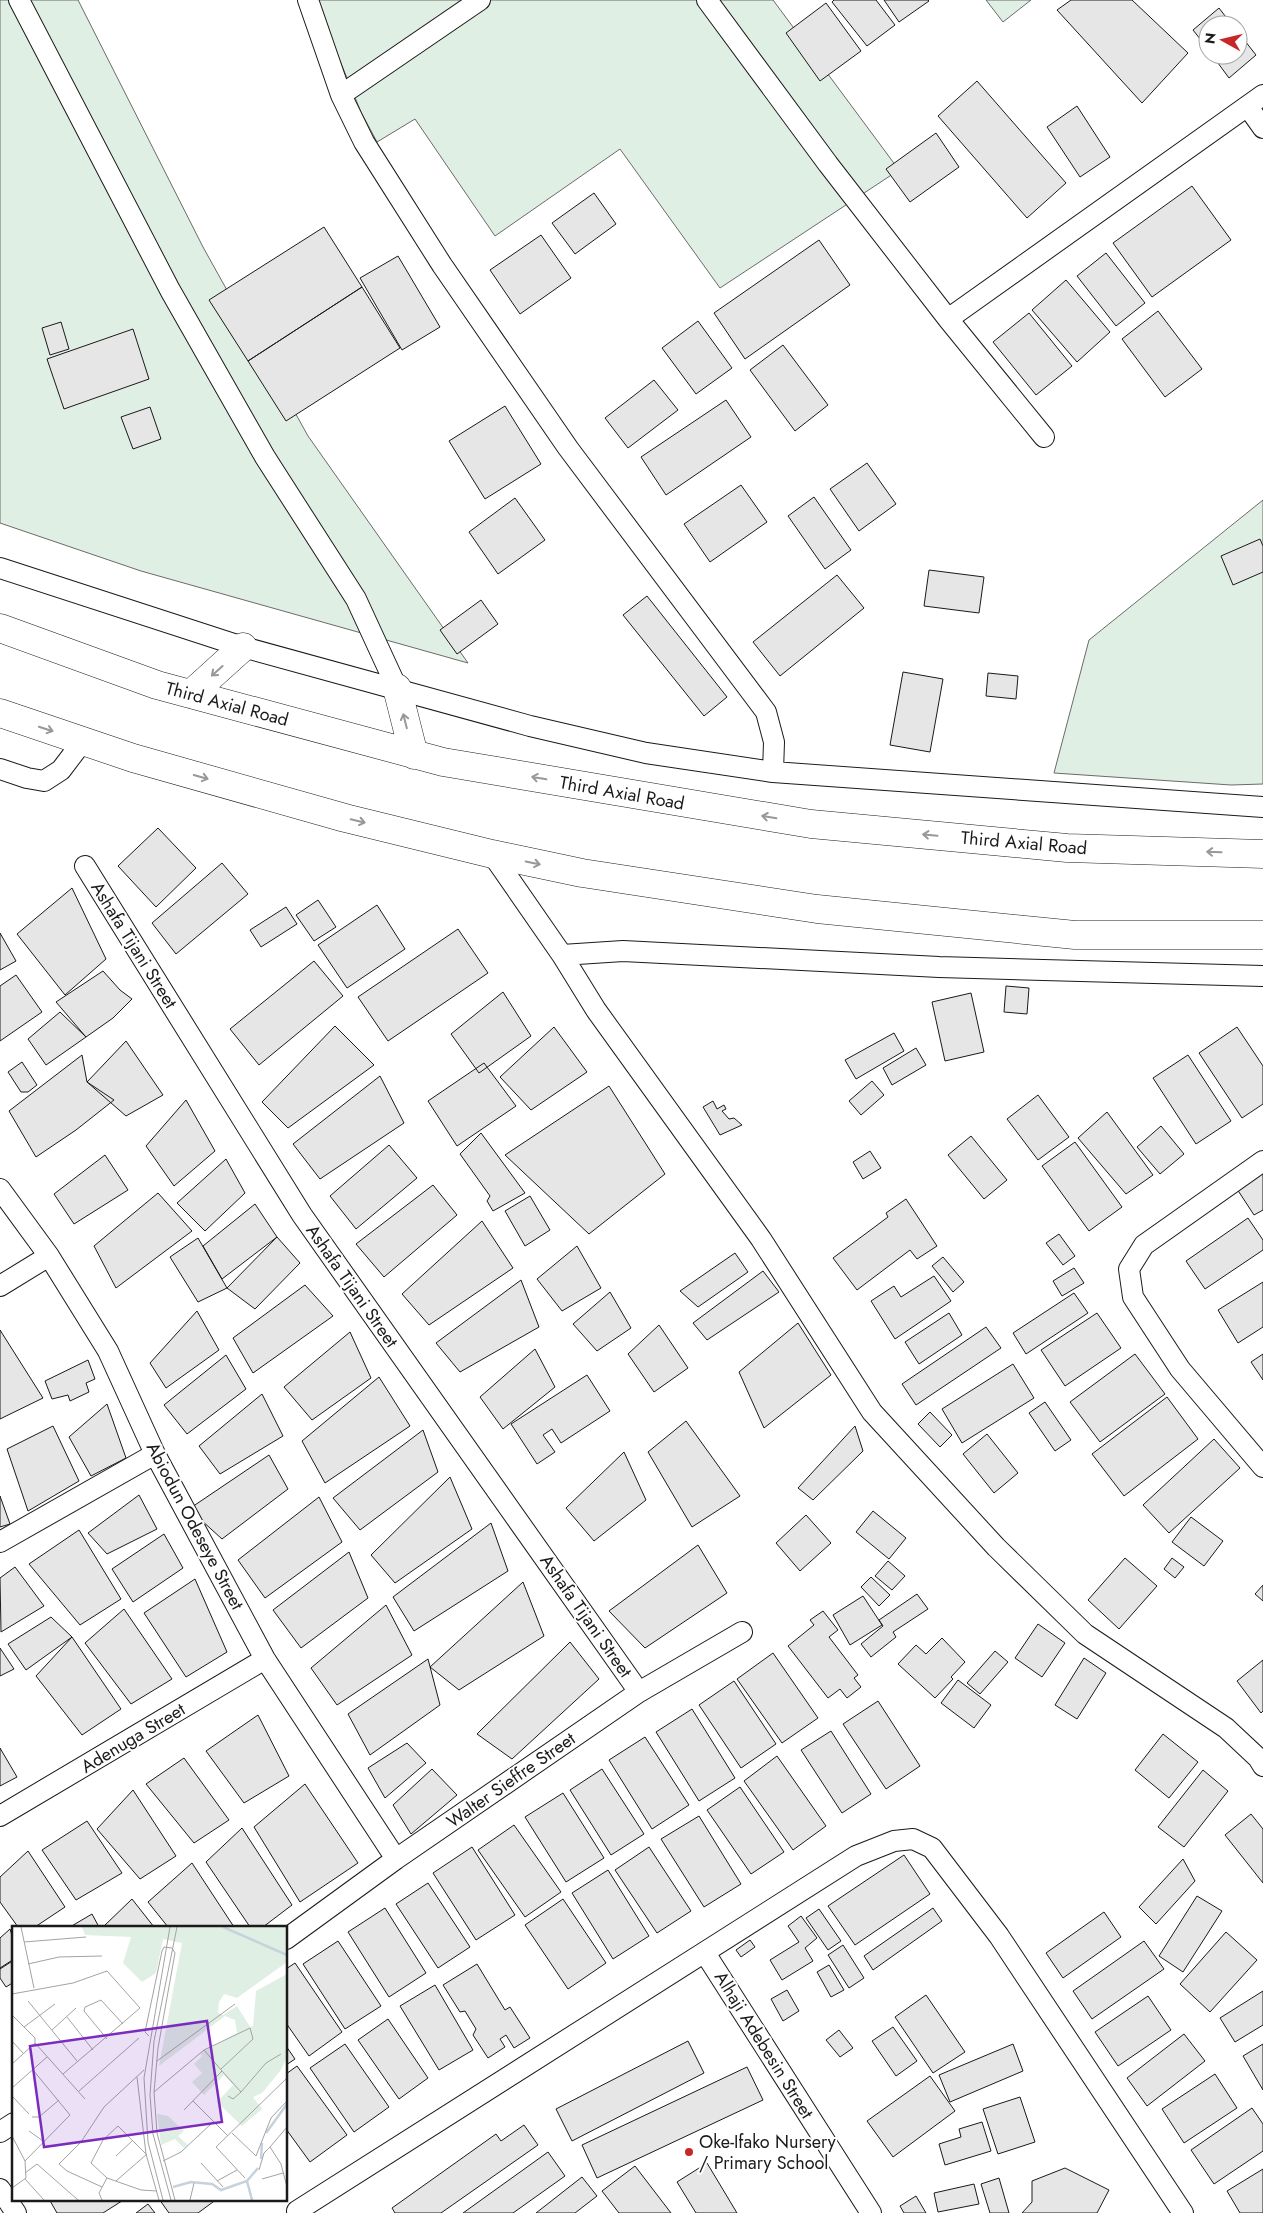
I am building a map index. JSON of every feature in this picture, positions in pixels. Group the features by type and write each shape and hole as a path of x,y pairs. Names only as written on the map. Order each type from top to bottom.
{"highway":[{"name":"Third Axial Road","path":"0,628 157,685 414,755 546,780 811,824 1067,848 1263,854"},
{"path":"191,694 243,647"},
{"path":"397,688 414,755"},
{"path":"0,713 133,758 345,818 492,854 582,873 817,909 1075,934 1263,934"}],"street":[{"path":"19,0 170,290 265,457 356,599 397,688"},
{"path":"308,0 341,95 364,142 437,256 568,448 766,712 774,742 773,772"},
{"path":"341,95 480,0"},
{"path":"707,0 828,164 948,319 1044,437"},
{"path":"948,319 1255,101 1263,128"},
{"path":"0,568 243,647 530,726 636,750 773,772 1263,807"},
{"path":"0,769 26,778 44,781 62,770 83,741"},
{"path":"492,854 562,955 596,1010 760,1239 872,1412 996,1547 1085,1634 1226,1728 1263,1766"},
{"name":"Ashafa Tijani Street","path":"85,866 302,1216 639,1692"},
{"path":"562,955 623,951 939,967 1263,976"},
{"path":"1263,1161 1144,1245 1129,1269 1132,1297 1180,1369 1263,1467"},
{"name":"Abiodun Odeseye Street","path":"0,1189 49,1256 108,1351 155,1454 265,1659 396,1859"},
{"path":"0,1286 49,1256"},
{"path":"0,1542 155,1454"},
{"name":"Walter Sieffre Street","path":"288,1937 396,1859 639,1692 742,1632"},
{"name":"Adenuga Street","path":"0,1816 265,1659"},
{"path":"294,2206 705,1953 856,1856 894,1841 913,1839 932,1848 999,1936 1183,2213"},
{"name":"Alhaji Adebesin Street","path":"705,1953 870,2213"},
{"path":"0,2132 12,2124"},
{"path":"0,2190 16,2213"}],"green space":[{"path":"0,0 78,0 203,247 308,436 468,663 141,571 0,523"},
{"path":"315,0 773,0 899,170 720,288 620,149 495,236 415,119 377,142 361,112"},
{"path":"986,0 1031,0 1003,22"},
{"path":"1263,500 1263,784 1231,785 1054,773 1089,640"}],"building":[{"path":"834,0 876,0 895,25 867,46 832,2"},
{"path":"884,0 928,0 929,1 899,22"},
{"path":"1071,0 1132,0 1188,53 1142,103 1057,10"},
{"path":"826,3 861,51 820,81 786,33"},
{"path":"1219,8 1224,15 1211,15"},
{"path":"1198,26 1198,36 1193,30"},
{"path":"1248,45 1256,55 1248,62"},
{"path":"1219,65 1244,65 1229,78"},
{"path":"977,81 1066,183 1027,218 938,116"},
{"path":"1077,106 1110,157 1080,177 1047,127"},
{"path":"936,133 959,167 910,202 886,169"},
{"path":"1192,186 1231,240 1152,297 1113,243"},
{"path":"594,193 616,224 575,254 552,223"},
{"path":"324,227 362,287 248,361 209,300"},
{"path":"541,235 571,278 520,314 490,270"},
{"path":"819,240 850,285 745,359 714,313"},
{"path":"1106,253 1145,303 1116,326 1077,276"},
{"path":"398,256 440,327 402,350 360,278"},
{"path":"1066,280 1110,332 1077,362 1032,310"},
{"path":"362,287 400,348 286,421 248,361"},
{"path":"1158,311 1202,369 1165,397 1122,339"},
{"path":"1029,313 1072,366 1036,395 993,342"},
{"path":"698,321 732,368 696,394 662,348"},
{"path":"61,322 69,349 50,355 42,328"},
{"path":"133,329 149,379 64,409 47,359"},
{"path":"783,345 828,405 795,431 750,370"},
{"path":"654,380 678,410 628,448 605,418"},
{"path":"726,400 751,437 666,495 641,457"},
{"path":"505,406 541,464 485,499 449,441"},
{"path":"150,407 161,439 133,449 121,417"},
{"path":"867,463 896,504 859,531 830,489"},
{"path":"741,485 767,522 710,562 684,524"},
{"path":"814,497 851,550 825,569 788,516"},
{"path":"515,498 545,540 498,574 469,532"},
{"path":"1260,539 1263,546 1263,572 1233,585 1221,556"},
{"path":"929,570 984,577 979,613 924,606"},
{"path":"837,575 864,608 780,676 753,642"},
{"path":"647,596 727,697 704,716 623,615"},
{"path":"481,600 498,624 457,654 440,630"},
{"path":"903,672 943,679 930,752 890,745"},
{"path":"988,673 1018,676 1016,699 986,696"},
{"path":"158,828 196,868 156,907 118,866"},
{"path":"222,863 248,894 176,954 152,923"},
{"path":"72,888 106,959 65,995 17,934"},
{"path":"318,900 336,927 314,941 296,915"},
{"path":"377,905 405,949 347,988 318,945"},
{"path":"286,907 297,924 261,947 250,930"},
{"path":"458,929 488,973 388,1041 358,997"},
{"path":"0,933 16,961 0,970"},
{"path":"314,961 343,996 259,1065 230,1029"},
{"path":"103,971 120,990 132,999 113,1018 86,1037 56,1002"},
{"path":"16,975 42,1012 0,1041 0,986"},
{"path":"1006,986 1029,988 1027,1014 1004,1012"},
{"path":"503,992 531,1036 479,1073 451,1034"},
{"path":"971,993 984,1052 945,1061 932,1002"},
{"path":"60,1012 86,1037 46,1065 28,1039"},
{"path":"335,1026 374,1065 288,1128 262,1102"},
{"path":"554,1027 587,1072 531,1110 500,1077"},
{"path":"1237,1027 1263,1066 1263,1104 1242,1118 1199,1053"},
{"path":"894,1033 904,1051 856,1079 845,1060"},
{"path":"126,1041 163,1095 126,1116 87,1082"},
{"path":"916,1048 926,1065 892,1085 883,1068"},
{"path":"82,1055 87,1082 114,1100 76,1130 36,1157 9,1111"},
{"path":"1188,1055 1231,1121 1196,1144 1153,1078"},
{"path":"22,1062 37,1085 28,1092 21,1092 8,1072"},
{"path":"484,1063 516,1106 457,1146 428,1101"},
{"path":"380,1076 404,1123 320,1179 293,1144"},
{"path":"872,1081 884,1095 861,1115 849,1101"},
{"path":"609,1086 665,1174 589,1234 505,1155"},
{"path":"1038,1095 1069,1137 1038,1160 1007,1119"},
{"path":"186,1100 215,1151 174,1186 146,1146"},
{"path":"713,1101 717,1109 724,1105 726,1109 722,1111 729,1119 734,1118 742,1125 720,1135 703,1107"},
{"path":"1107,1112 1153,1175 1126,1194 1078,1138"},
{"path":"1161,1126 1184,1154 1160,1174 1137,1147"},
{"path":"481,1133 525,1193 493,1211 487,1201 490,1196 460,1154"},
{"path":"971,1136 1007,1180 984,1199 948,1155"},
{"path":"1075,1142 1122,1207 1089,1231 1042,1166"},
{"path":"389,1145 417,1178 356,1229 330,1196"},
{"path":"870,1151 881,1168 863,1179 853,1162"},
{"path":"105,1155 128,1190 74,1224 54,1194"},
{"path":"226,1159 245,1193 205,1231 177,1203"},
{"path":"1263,1172 1263,1210 1254,1215 1237,1189"},
{"path":"433,1185 457,1215 384,1277 356,1244"},
{"path":"158,1193 192,1231 116,1288 94,1246"},
{"path":"530,1196 550,1230 525,1246 505,1211"},
{"path":"906,1199 937,1246 917,1259 910,1250 857,1290 833,1258 888,1217 886,1213"},
{"path":"255,1204 277,1237 222,1279 203,1246"},
{"path":"1248,1218 1263,1240 1263,1250 1205,1289 1186,1261"},
{"path":"482,1221 513,1268 429,1325 402,1294"},
{"path":"1059,1234 1075,1256 1063,1265 1046,1243"},
{"path":"277,1237 300,1263 255,1309 227,1288"},
{"path":"198,1238 227,1288 198,1302 170,1257"},
{"path":"577,1246 601,1288 562,1311 537,1279"},
{"path":"735,1253 748,1272 698,1307 680,1291"},
{"path":"943,1257 964,1282 953,1292 932,1266"},
{"path":"1074,1268 1084,1283 1062,1296 1053,1281"},
{"path":"763,1271 779,1292 707,1340 693,1323"},
{"path":"934,1276 951,1301 895,1339 871,1301 894,1286 901,1297"},
{"path":"521,1280 539,1327 460,1372 436,1343"},
{"path":"1263,1282 1263,1327 1238,1343 1218,1310"},
{"path":"305,1285 333,1316 253,1373 233,1338"},
{"path":"610,1292 631,1328 597,1351 573,1324"},
{"path":"1074,1293 1088,1313 1026,1354 1013,1333"},
{"path":"197,1311 219,1350 166,1388 150,1363"},
{"path":"949,1313 962,1335 919,1364 905,1342"},
{"path":"1097,1313 1121,1348 1065,1386 1041,1350"},
{"path":"798,1323 831,1375 764,1428 739,1372"},
{"path":"659,1325 688,1368 654,1392 628,1354"},
{"path":"986,1327 1001,1348 916,1405 902,1384"},
{"path":"0,1330 43,1398 0,1419"},
{"path":"350,1332 371,1378 312,1420 284,1387"},
{"path":"535,1349 555,1387 503,1429 480,1397"},
{"path":"1135,1354 1165,1394 1100,1442 1070,1402"},
{"path":"1263,1354 1263,1380 1251,1362"},
{"path":"226,1355 246,1389 187,1434 164,1405"},
{"path":"88,1360 95,1379 86,1383 89,1392 70,1401 68,1395 52,1399 45,1381"},
{"path":"1013,1364 1034,1398 962,1443 942,1409"},
{"path":"587,1375 610,1411 561,1443 552,1429 543,1435 555,1452 537,1464 511,1424"},
{"path":"379,1377 410,1426 325,1483 302,1441"},
{"path":"262,1394 283,1436 220,1474 199,1446"},
{"path":"1167,1397 1198,1439 1124,1496 1092,1454"},
{"path":"1045,1402 1071,1440 1055,1451 1029,1413"},
{"path":"107,1404 126,1458 91,1476 69,1437"},
{"path":"930,1412 952,1435 940,1447 918,1424"},
{"path":"686,1421 740,1496 692,1527 648,1452"},
{"path":"53,1426 79,1481 28,1511 7,1449"},
{"path":"855,1426 863,1451 813,1500 798,1488"},
{"path":"423,1430 438,1472 360,1530 333,1498"},
{"path":"987,1434 1018,1473 994,1493 963,1454"},
{"path":"1214,1439 1240,1468 1169,1533 1143,1505"},
{"path":"624,1452 646,1500 594,1541 566,1508"},
{"path":"269,1455 288,1489 222,1539 189,1509"},
{"path":"450,1477 472,1529 395,1583 371,1555"},
{"path":"139,1495 157,1529 107,1554 88,1533"},
{"path":"0,1496 10,1524 0,1527"},
{"path":"319,1497 342,1542 265,1598 238,1560"},
{"path":"873,1511 906,1538 889,1559 856,1532"},
{"path":"806,1515 831,1543 800,1571 776,1543"},
{"path":"1191,1517 1223,1541 1204,1566 1172,1542"},
{"path":"491,1523 508,1571 414,1631 393,1597"},
{"path":"79,1530 121,1599 80,1625 29,1564"},
{"path":"164,1534 183,1568 133,1602 112,1569"},
{"path":"698,1545 727,1593 645,1648 609,1611"},
{"path":"349,1552 368,1598 301,1648 273,1610"},
{"path":"1125,1558 1157,1586 1119,1629 1088,1600"},
{"path":"1172,1558 1184,1567 1175,1578 1164,1569"},
{"path":"888,1561 905,1576 892,1590 875,1576"},
{"path":"15,1567 44,1606 1,1632 0,1578"},
{"path":"871,1577 890,1595 879,1606 861,1587"},
{"path":"195,1579 227,1652 186,1677 144,1613"},
{"path":"523,1582 544,1636 459,1690 430,1667"},
{"path":"1263,1585 1263,1601 1255,1594"},
{"path":"917,1594 928,1609 893,1632 896,1637 871,1657 861,1644 883,1626 879,1620"},
{"path":"863,1596 882,1625 850,1645 833,1615"},
{"path":"386,1605 412,1655 337,1705 311,1668"},
{"path":"124,1609 172,1679 131,1704 85,1643"},
{"path":"823,1611 838,1630 829,1637 858,1675 854,1678 861,1687 847,1698 840,1689 828,1698 788,1646 814,1625 810,1620"},
{"path":"51,1617 72,1637 26,1670 8,1644"},
{"path":"1038,1624 1065,1643 1042,1677 1015,1658"},
{"path":"72,1637 121,1709 82,1735 36,1676"},
{"path":"942,1638 965,1662 951,1677 953,1679 935,1698 898,1664 916,1645 926,1654"},
{"path":"570,1642 599,1679 512,1759 477,1734"},
{"path":"0,1648 14,1669 0,1676"},
{"path":"995,1651 1008,1662 980,1694 967,1683"},
{"path":"773,1653 818,1718 782,1743 737,1679"},
{"path":"1084,1658 1106,1673 1077,1719 1055,1705"},
{"path":"428,1659 440,1705 370,1755 348,1714"},
{"path":"1263,1660 1263,1711 1261,1713 1237,1681"},
{"path":"958,1680 991,1705 974,1728 941,1703"},
{"path":"734,1681 776,1744 741,1768 699,1705"},
{"path":"878,1701 920,1766 886,1789 843,1724"},
{"path":"692,1709 735,1778 699,1801 656,1732"},
{"path":"258,1715 289,1776 244,1803 206,1751"},
{"path":"831,1731 871,1794 842,1813 801,1750"},
{"path":"1163,1734 1198,1762 1169,1798 1135,1770"},
{"path":"645,1737 689,1805 652,1829 609,1760"},
{"path":"407,1743 426,1763 385,1798 368,1768"},
{"path":"0,1748 17,1777 0,1786"},
{"path":"777,1756 826,1826 793,1850 744,1781"},
{"path":"184,1758 229,1820 194,1843 146,1784"},
{"path":"432,1769 457,1795 411,1834 393,1805"},
{"path":"602,1769 644,1834 611,1855 570,1790"},
{"path":"1203,1770 1228,1791 1184,1847 1158,1827"},
{"path":"305,1784 358,1863 300,1902 254,1827"},
{"path":"740,1787 784,1852 751,1874 707,1810"},
{"path":"133,1790 176,1856 140,1879 97,1829"},
{"path":"563,1793 604,1858 566,1882 525,1817"},
{"path":"1251,1814 1263,1829 1263,1883 1225,1835"},
{"path":"699,1816 741,1884 704,1907 661,1839"},
{"path":"87,1821 122,1873 76,1900 42,1850"},
{"path":"514,1825 561,1892 525,1917 478,1850"},
{"path":"242,1828 292,1905 264,1926 249,1926 206,1862"},
{"path":"472,1847 515,1915 476,1940 433,1873"},
{"path":"649,1847 691,1911 657,1933 615,1870"},
{"path":"28,1851 65,1907 36,1926 17,1926 0,1902 0,1877"},
{"path":"904,1855 930,1894 855,1945 828,1906"},
{"path":"1183,1859 1195,1881 1156,1924 1139,1907"},
{"path":"192,1863 233,1926 167,1926 148,1902"},
{"path":"608,1870 649,1936 613,1959 572,1893"},
{"path":"428,1883 470,1947 438,1968 396,1904"},
{"path":"1197,1896 1222,1911 1183,1972 1159,1956"},
{"path":"132,1899 153,1926 104,1926"},
{"path":"563,1899 606,1963 568,1989 525,1925"},
{"path":"385,1908 426,1973 389,1997 348,1932"},
{"path":"933,1908 942,1921 873,1970 864,1956"},
{"path":"819,1909 841,1941 828,1950 806,1918"},
{"path":"1104,1912 1121,1937 1063,1978 1046,1953"},
{"path":"92,1914 98,1926 72,1926"},
{"path":"801,1916 817,1938 805,1948 813,1961 782,1980 770,1960 799,1942 788,1926"},
{"path":"10,1929 12,1936 12,1961 0,1969 0,1938"},
{"path":"1226,1932 1257,1960 1210,2012 1180,1984"},
{"path":"750,1940 755,1947 741,1957 736,1950"},
{"path":"338,1941 381,2006 345,2029 303,1964"},
{"path":"1144,1941 1164,1969 1092,2019 1073,1991"},
{"path":"843,1945 864,1978 849,1988 828,1955"},
{"path":"12,1960 12,1983 6,1987 0,1978 0,1968"},
{"path":"295,1963 342,2032 309,2056 288,2026 288,1968"},
{"path":"477,1964 505,2010 510,2007 530,2038 514,2048 506,2035 500,2039 505,2047 488,2058 473,2035 476,2029 465,2011 460,2012 443,1985"},
{"path":"829,1965 844,1990 831,1997 817,1972"},
{"path":"435,1985 473,2050 439,2070 400,2006"},
{"path":"787,1990 799,2011 783,2021 771,1999"},
{"path":"1263,1991 1263,2025 1235,2042 1220,2018"},
{"path":"926,1995 965,2052 933,2073 895,2017"},
{"path":"1148,1996 1171,2030 1118,2066 1095,2032"},
{"path":"388,2019 428,2078 399,2099 358,2040"},
{"path":"893,2027 917,2061 896,2076 872,2041"},
{"path":"839,2030 853,2048 840,2057 826,2040"},
{"path":"1184,2034 1205,2061 1147,2106 1127,2078"},
{"path":"688,2041 704,2073 572,2141 556,2109"},
{"path":"345,2044 389,2107 354,2132 310,2068"},
{"path":"1013,2044 1023,2071 950,2102 939,2075"},
{"path":"1263,2044 1263,2090 1243,2056"},
{"path":"288,2049 295,2059 288,2064"},
{"path":"297,2066 347,2135 310,2162 288,2132 288,2073"},
{"path":"747,2067 763,2100 597,2178 582,2145"},
{"path":"1215,2074 1237,2108 1184,2143 1162,2109"},
{"path":"930,2076 955,2111 893,2157 867,2121"},
{"path":"1020,2097 1035,2142 998,2154 983,2109"},
{"path":"1252,2108 1263,2124 1263,2151 1214,2184 1191,2150"},
{"path":"982,2122 991,2151 945,2165 939,2144 961,2137 959,2129"},
{"path":"524,2125 538,2145 441,2213 395,2213 392,2208 496,2134 501,2141"},
{"path":"548,2152 565,2176 513,2213 463,2213"},
{"path":"707,2163 737,2213 696,2213 677,2182"},
{"path":"635,2166 671,2213 619,2213 602,2191"},
{"path":"1065,2168 1109,2190 1097,2213 1022,2213 1032,2202 1032,2181"},
{"path":"1263,2169 1263,2213 1240,2213 1227,2191"},
{"path":"582,2177 597,2196 575,2213 536,2213"},
{"path":"999,2178 1009,2213 990,2213 981,2184"},
{"path":"974,2184 979,2204 938,2212 934,2193"},
{"path":"916,2196 926,2213 904,2213 900,2206"},
{"path":"50,2200 123,2200 103,2213 57,2213"},
{"path":"160,2200 216,2200 198,2213 169,2213"},
{"path":"148,2204 155,2213 136,2213"}],"place":[{"name":"Oke-Ifako Nursery / Primary School","path":"689,2152"}]}
